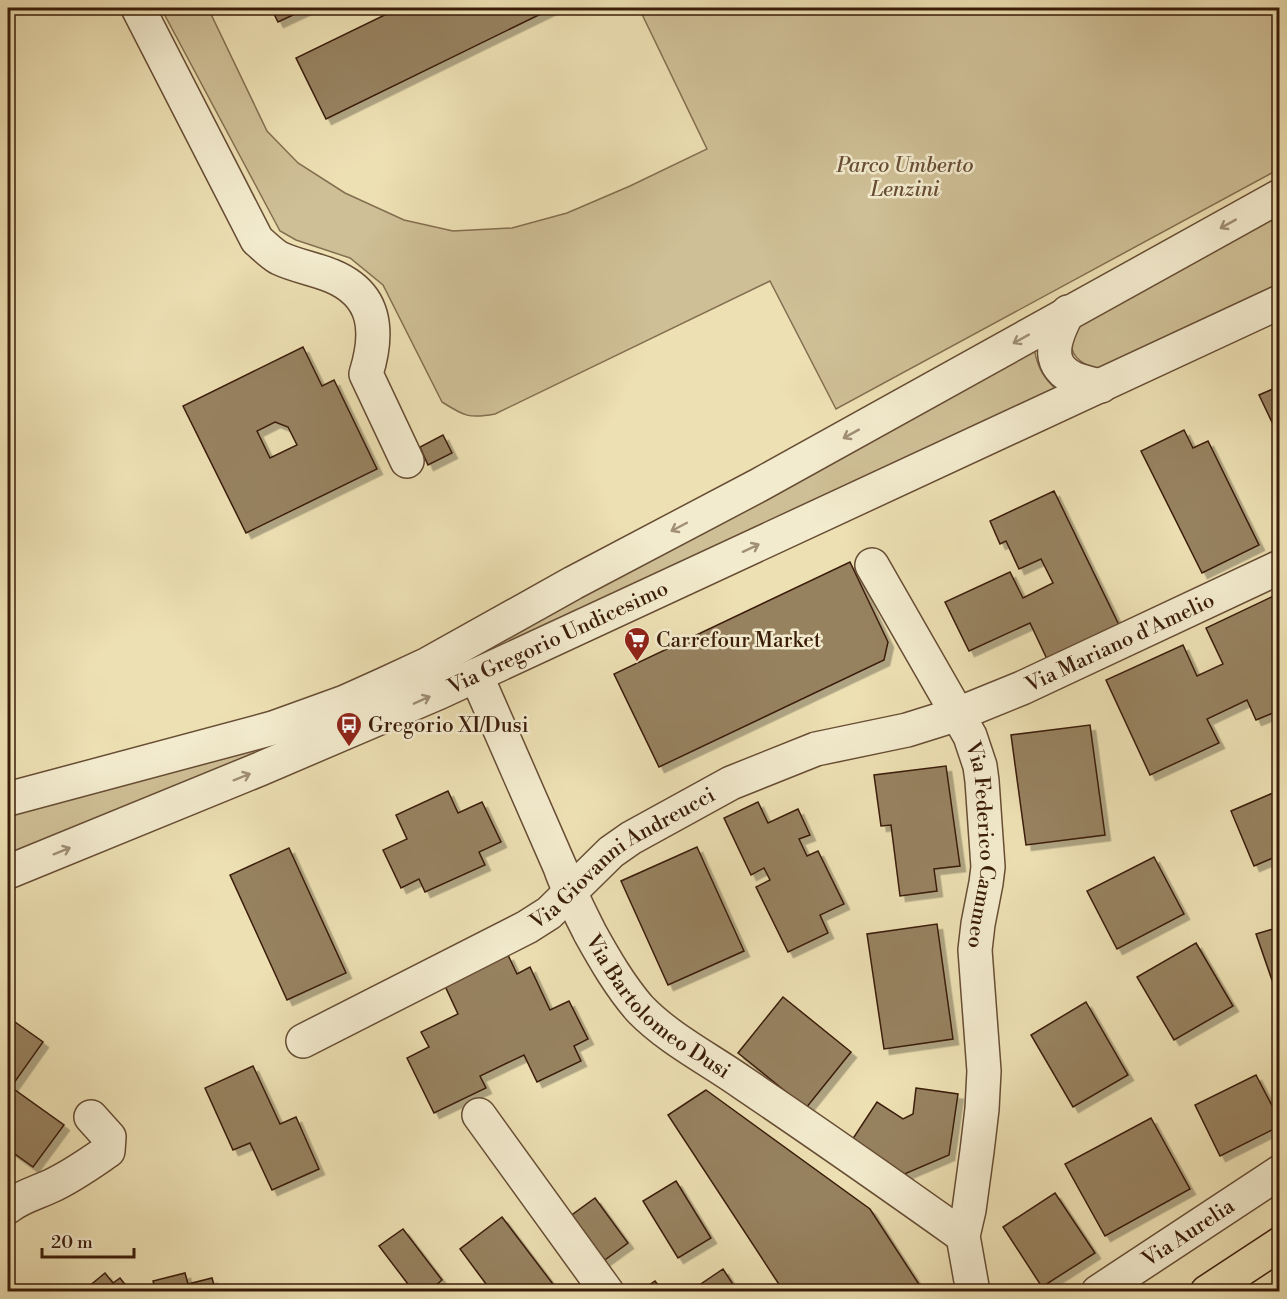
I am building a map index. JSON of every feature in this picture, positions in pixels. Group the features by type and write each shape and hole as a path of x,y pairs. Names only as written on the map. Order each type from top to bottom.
{"main road":[{"path":"1207,1292 1280,1244"}],"street":[{"path":"138,8 257,240 278,257 334,276 364,298 372,315 372,354 366,374 407,461"},
{"name":"Via Gregorio Undicesimo","path":"8,799 273,728 366,694 428,664 573,583 759,485 1280,196"},
{"name":"Via Gregorio Undicesimo","path":"8,872 260,770 420,701 1280,302"},
{"path":"1068,312 1056,339 1054,350 1056,361 1071,377 1101,386"},
{"name":"Via Federico Cammeo","path":"872,565 970,736 980,766 988,867 975,950 984,1071 972,1189 963,1236 973,1292"},
{"name":"Via Mariano d'Amelio","path":"957,714 1022,688 1280,567"},
{"name":"Via Bartolomeo Dusi","path":"476,675 560,867 569,893 603,956 626,991 653,1021 671,1035 720,1066 963,1236"},
{"name":"Via Giovanni Andreucci","path":"303,1041 527,927 549,913 611,852 631,838 731,783 816,749 907,730 957,714"},
{"path":"479,1115 607,1292"},
{"path":"8,1207 76,1173 108,1151 109,1137 91,1117"},
{"name":"Via Aurelia","path":"1098,1292 1280,1172"}],"green space":[{"name":"Parco Umberto Lenzini","path":"161,8 208,8 267,131 298,163 345,193 404,220 453,231 512,228 567,213 707,149 639,8 1279,8 1279,169 836,409 770,281 495,414 473,416 442,402 383,285 350,258 296,240 280,231"},
{"path":"1279,212 1279,287 1100,369 1085,364 1076,357 1072,341 1080,323"},
{"path":"1034,346 1041,371 1057,390 438,677"},
{"path":"283,740 265,752 213,770 140,803 8,855 8,813"}],"building":[{"path":"271,8 308,8 278,22"},
{"path":"399,8 553,8 326,119 296,58"},
{"path":"303,347 322,386 334,380 377,469 246,533 183,406","holes":["275,422 288,427 297,445 270,458 257,431"]},
{"path":"1280,386 1280,439 1259,395"},
{"path":"1184,430 1193,448 1208,441 1259,545 1202,573 1141,451"},
{"path":"443,435 452,453 428,465 420,447"},
{"path":"1054,491 1119,625 1047,659 1030,623 969,651 945,602 1010,572 1023,598 1053,583 1041,559 1019,569 1006,541 1000,544 990,521"},
{"path":"850,562 888,642 884,660 659,767 614,674"},
{"path":"1280,593 1280,710 1256,720 1247,700 1207,719 1219,743 1150,775 1106,680 1183,645 1197,676 1223,664 1206,628"},
{"path":"1090,725 1105,835 1026,845 1011,735"},
{"path":"946,766 960,866 934,869 937,891 900,896 891,825 881,826 874,775"},
{"path":"1280,790 1280,855 1254,866 1231,811"},
{"path":"448,791 458,813 482,802 501,842 479,852 485,865 425,892 419,879 401,888 383,850 407,839 396,815"},
{"path":"758,802 768,823 798,809 810,835 799,839 807,856 818,851 844,904 820,915 828,933 788,952 756,887 770,880 764,868 751,875 724,818"},
{"path":"697,847 744,951 668,985 621,881"},
{"path":"289,848 346,973 287,1000 230,875"},
{"path":"1154,857 1184,914 1117,949 1087,891"},
{"path":"937,924 953,1039 884,1049 867,934"},
{"path":"1280,927 1280,981 1273,983 1256,934"},
{"path":"1196,943 1233,1006 1174,1040 1137,977"},
{"path":"508,955 517,974 530,967 550,1010 569,1001 588,1039 574,1046 581,1061 537,1082 524,1055 480,1076 486,1088 434,1113 407,1058 429,1047 421,1032 458,1014 445,986"},
{"path":"783,997 851,1052 806,1108 738,1053"},
{"path":"1086,1002 1128,1075 1073,1107 1031,1035"},
{"path":"8,1017 43,1042 11,1087 64,1125 33,1167 8,1149"},
{"path":"253,1066 280,1124 296,1117 319,1169 272,1190 250,1143 233,1150 205,1088"},
{"path":"1256,1075 1280,1121 1280,1126 1220,1156 1195,1105"},
{"path":"916,1088 958,1094 949,1155 900,1176 850,1143 877,1102 903,1119 913,1114"},
{"path":"706,1090 870,1209 924,1292 784,1292 668,1115"},
{"path":"1151,1118 1190,1189 1105,1236 1065,1164"},
{"path":"676,1181 711,1238 678,1258 643,1201"},
{"path":"1055,1193 1095,1253 1042,1287 1003,1227"},
{"path":"595,1198 628,1243 602,1262 569,1217"},
{"path":"502,1217 559,1292 492,1292 460,1249"},
{"path":"403,1229 442,1280 428,1292 414,1292 379,1246"},
{"path":"723,1269 738,1292 689,1292"},
{"path":"105,1273 113,1283 120,1278 131,1292 82,1292"},
{"path":"185,1273 188,1284 212,1278 216,1292 156,1292 153,1281"},
{"path":"655,1281 663,1292 639,1292"}],"place":[{"name":"Carrefour Market","path":"637,663"},
{"name":"Gregorio XI/Dusi","path":"349,748"}]}
